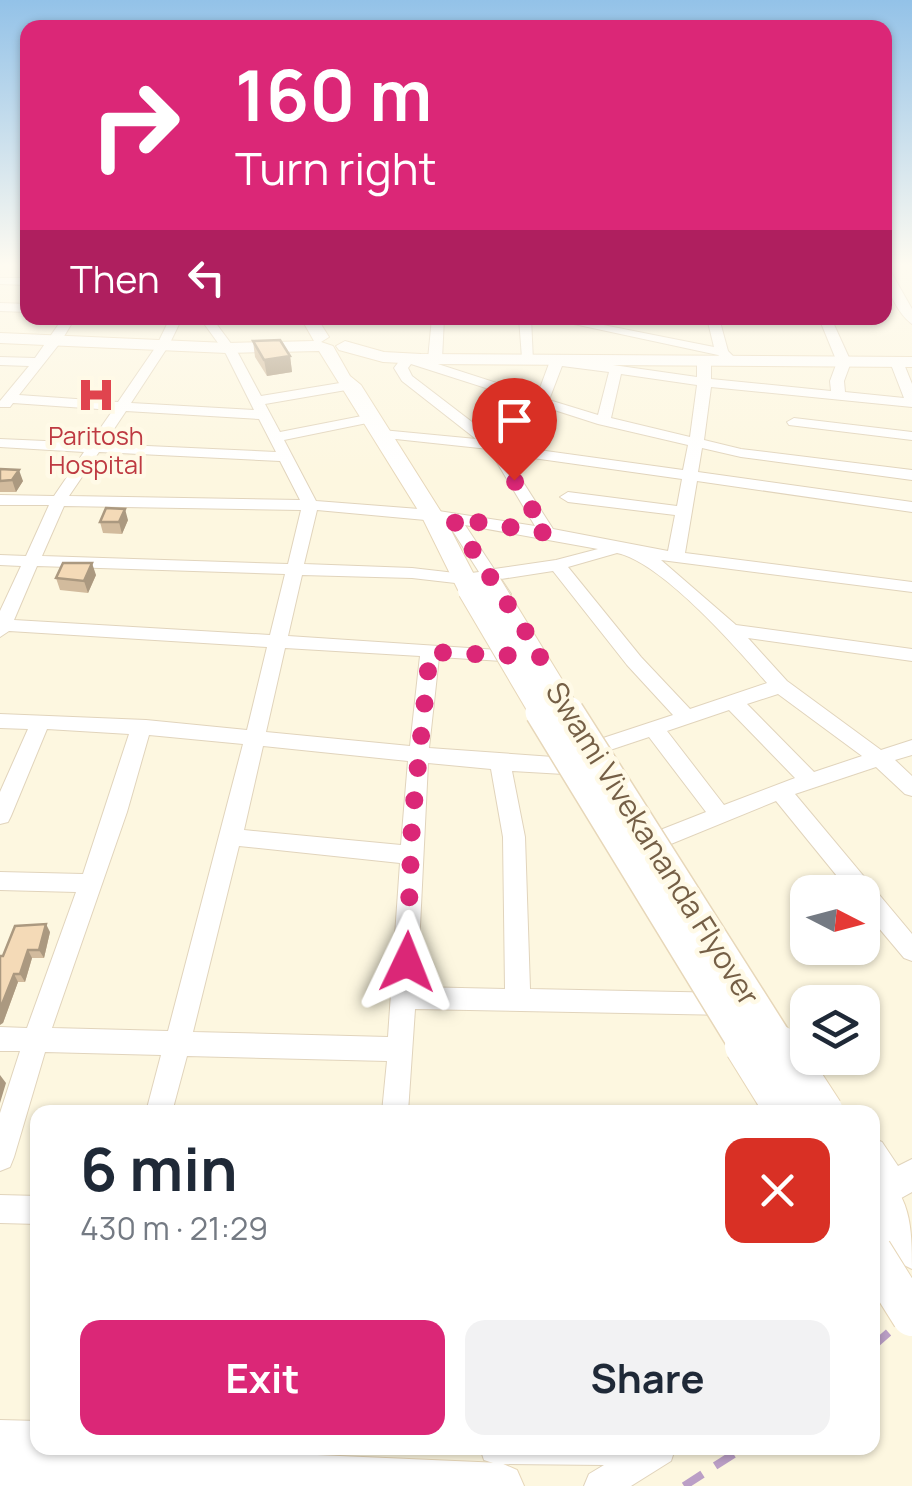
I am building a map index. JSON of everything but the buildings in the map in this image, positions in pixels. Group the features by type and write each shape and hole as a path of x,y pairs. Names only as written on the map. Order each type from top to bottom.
{"main road":[{"path":"325,334 333,343"},
{"path":"331,334 343,379 351,383 442,517 476,578"},
{"path":"0,338 227,348 333,343 402,358 435,359 704,362 727,356 904,362"},
{"name":"Swami Vivekananda Flyover","path":"476,578 609,828 782,1105"},
{"name":"Swami Vivekananda Flyover","path":"476,578 818,1105"},
{"path":"880,1201 912,1249"},
{"path":"880,1265 912,1316"},
{"path":"0,1464 501,1486"}],"street":[{"path":"4,404 59,334"},
{"path":"168,334 58,502 1,627 542,657"},
{"path":"161,1105 310,505 217,334"},
{"path":"435,359 437,334"},
{"path":"531,334 541,359 541,403"},
{"path":"663,334 727,356"},
{"path":"718,334 727,356"},
{"path":"832,334 844,362 837,380 838,395"},
{"path":"547,533 495,447 408,378 401,368 402,358 603,421 793,460 912,475"},
{"path":"541,359 705,382 912,402 904,362"},
{"path":"0,361 38,362"},
{"path":"676,555 705,382 704,362"},
{"path":"603,421 616,369"},
{"path":"4,404 259,408 351,383"},
{"path":"793,392 793,460"},
{"path":"794,422 912,436"},
{"path":"274,438 377,426 690,477 912,507"},
{"path":"0,443 284,457"},
{"path":"568,498 683,511"},
{"path":"0,500 310,505 442,517 642,553 912,587"},
{"path":"442,517 476,578 542,657 658,840 840,1105"},
{"path":"0,560 476,578 557,565 618,548"},
{"path":"642,553 731,630 780,686 880,759 912,788"},
{"path":"557,565 634,661 686,717"},
{"path":"731,630 912,655"},
{"path":"886,650 912,670"},
{"path":"396,1105 406,998 411,855 430,652"},
{"path":"598,747 780,686"},
{"path":"732,701 811,781"},
{"path":"0,721 253,736 500,764 612,768"},
{"path":"0,816 41,721"},
{"path":"0,1157 141,728"},
{"path":"653,728 721,816"},
{"path":"658,840 780,791 912,747"},
{"path":"500,764 514,836 518,1002"},
{"path":"780,791 912,951"},
{"path":"230,837 411,855"},
{"path":"0,882 89,884"},
{"path":"406,998 770,1004"},
{"path":"0,1039 401,1050"},
{"path":"880,1164 896,1187 912,1173"},
{"path":"0,1208 30,1210"},
{"path":"0,1436 30,1437"},
{"path":"601,1486 649,1455"}],"railway":[{"path":"880,1340 912,1312"},
{"path":"684,1486 732,1455"}],"place":[{"name":"Paritosh Hospital","path":"96,395"}],"route":[{"path":"407,962 412,822 430,652 542,657 452,518 547,533 514,480"}]}
